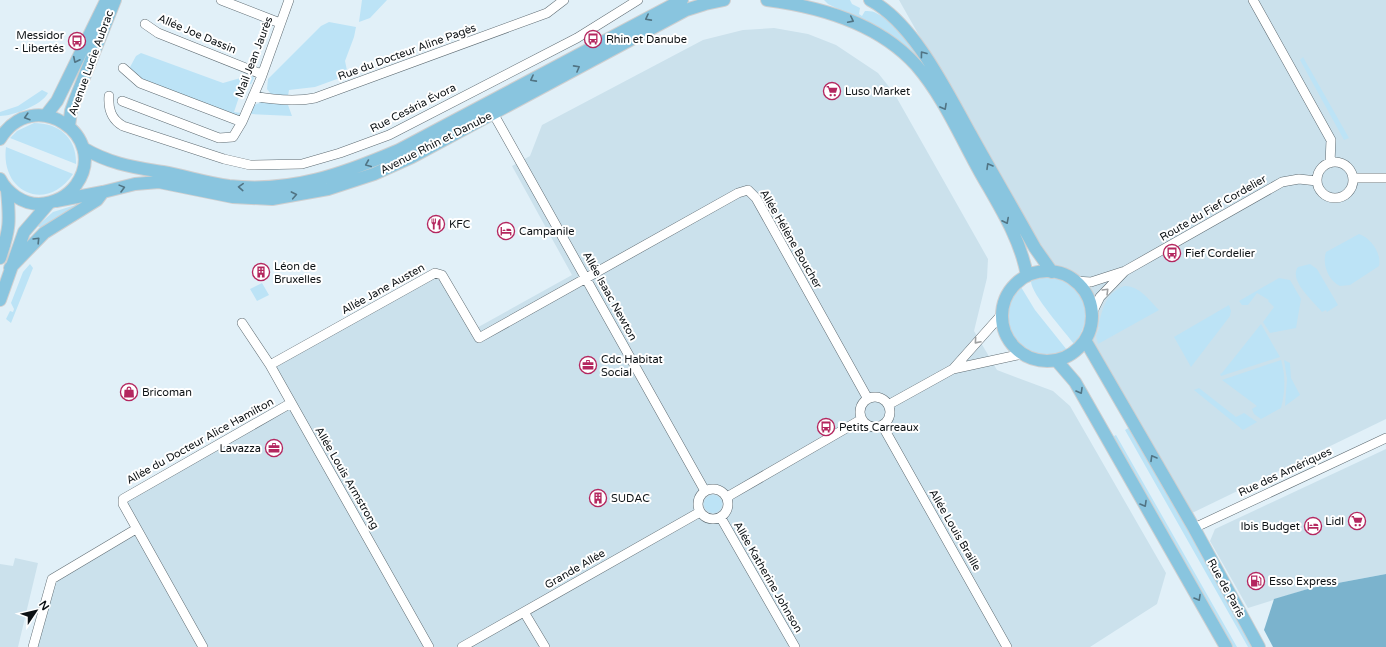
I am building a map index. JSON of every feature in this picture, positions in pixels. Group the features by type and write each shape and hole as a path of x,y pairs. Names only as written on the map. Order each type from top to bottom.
{"main road":[{"name":"Avenue Lucie Aubrac","path":"46,115 57,101 106,0"},
{"name":"Avenue Lucie Aubrac","path":"69,126 71,111 75,100 115,0"},
{"name":"Avenue Rhin et Danube","path":"83,148 101,158 125,166 228,186 264,188 309,182 351,171 399,150 682,0"},
{"name":"Avenue Rhin et Danube","path":"7,190 24,201 38,204 103,192 136,184 159,182 233,197 272,199 328,189 374,174 406,160 686,10 724,0"},
{"path":"767,0 814,4 872,31 891,43 916,65 934,90 989,188 1023,254 1027,276"},
{"path":"870,0 882,7 904,30 932,66 1035,248 1052,272"},
{"path":"0,139 5,124 33,115 46,115 54,117 69,126 75,133 83,148 84,164 81,178 72,189 52,202 27,227 10,268 0,300"},
{"path":"0,179 7,190 10,224 7,241 0,253"},
{"path":"10,268 44,233 97,200 103,192"},
{"path":"1040,272 1052,272 1065,275 1075,281 1084,290 1090,302 1092,313 1090,330 1074,352 1056,360 1043,361 1022,354 1011,343 1003,326 1002,314 1006,296 1013,286 1027,276 1040,272"},
{"name":"Rue de Paris","path":"1084,340 1194,528 1259,647"},
{"path":"1056,360 1075,382 1226,647"}],"street":[{"path":"221,0 280,23"},
{"name":"Mail Jean Jaurès","path":"122,101 219,138 233,137 242,122 253,96 289,0"},
{"name":"Rue du Docteur Aline Pagès","path":"253,96 279,100 303,101 315,98 547,13 564,0"},
{"name":"Rue Cesária Évora","path":"109,96 108,105 110,112 114,119 123,126 224,159 250,165 302,164 369,143 389,135 577,38 638,0"},
{"path":"1253,0 1330,140 1330,163"},
{"name":"Allée Joe Dassin","path":"145,24 158,32 261,74"},
{"path":"123,68 140,83 242,122"},
{"name":"Allée Isaac Newton","path":"493,113 706,491"},
{"path":"1330,163 1342,163 1348,167 1353,178 1350,189 1342,196 1336,198 1326,195 1318,186 1317,181 1320,170 1330,163"},
{"path":"1353,178 1386,178"},
{"name":"Route du Fief Cordelier","path":"1075,281 1091,282 1125,272 1282,182 1299,179 1317,181"},
{"name":"Allée Hélène Boucher","path":"586,279 738,192 748,190 756,198 868,399"},
{"name":"Route du Fief Cordelier","path":"1092,313 1100,297 1125,272"},
{"name":"Allée Jane Austen","path":"270,365 436,273 442,275 479,338 586,279"},
{"path":"953,369 1002,314"},
{"name":"Allée Louis Armstrong","path":"242,323 270,365 429,647"},
{"path":"888,405 953,369 1022,354"},
{"path":"879,398 888,405 889,416 882,425 871,426 862,419 861,408 868,399 879,398"},
{"name":"Allée du Docteur Alice Hamilton","path":"203,647 136,529 123,504 123,499 125,496 291,403"},
{"path":"727,497 862,419"},
{"name":"Allée Louis Braille","path":"882,425 1007,647"},
{"name":"Rue des Amériques","path":"1194,528 1386,438"},
{"path":"718,489 727,497 728,509 721,518 709,520 700,512 698,500 706,491 718,489"},
{"name":"Grande Allée","path":"462,647 700,512"},
{"name":"Allée Katherine Johnson","path":"721,518 795,647"},
{"path":"34,647 52,579 136,529"},
{"path":"524,612 545,647"}],"shaded area":[{"path":"362,0 387,0 370,18 359,22"},
{"path":"824,0 850,0 852,4 860,8 859,14 862,16 865,11 870,11 884,18 894,26 921,58 940,91 858,19 828,4"},
{"path":"899,0 1386,0 1386,419 1190,514"},
{"path":"329,22 356,27 345,61 348,75 315,87 289,90 288,96 271,94 267,89 268,79 321,26"},
{"path":"774,28 808,34 836,45 878,73 894,93 988,259 987,278 974,331 997,370 1053,391 1070,406 1166,573 1157,604 1090,647 33,647 50,579 134,528 120,502 290,407 267,364 437,271 473,330 572,275 512,166 530,156 542,125 703,40 743,30"},
{"path":"141,53 223,83 251,75 254,78 251,84 243,85 234,112 241,113 236,117 141,82 129,69 136,56"},
{"path":"1303,57 1349,138 1344,140 1300,60"},
{"path":"42,90 48,93 34,106 6,116 0,116 0,112 18,106"},
{"path":"262,102 288,105 292,116 251,114 249,112 254,105"},
{"path":"34,123 51,126 59,129 65,134 70,140 76,155 76,164 10,138 17,131"},
{"path":"6,147 73,174 62,186 51,193 39,195 28,192 18,186 10,176 6,163"},
{"path":"85,202 45,229 37,226 53,212"},
{"path":"1359,234 1368,239 1375,247 1379,256 1379,266 1350,285 1340,286 1329,276 1325,262 1326,252"},
{"path":"30,264 33,268 11,323 6,319 10,311 13,312 14,309 11,303 23,272"},
{"path":"1310,264 1317,269 1338,305 1327,312 1326,310 1322,312 1313,303 1303,291 1296,278 1298,267"},
{"path":"1047,277 1070,285 1083,302 1085,322 1081,333 1074,344 1042,303 1032,286 1031,280"},
{"path":"1279,278 1290,280 1301,299 1296,328 1270,333 1263,322 1274,307 1268,301 1269,300 1257,293 1248,305 1242,305 1239,301"},
{"path":"262,283 269,295 257,301 250,289"},
{"path":"1124,286 1129,286 1139,291 1159,310 1098,344 1096,336 1100,327 1098,327 1106,302 1113,293"},
{"path":"1021,287 1035,310 1067,350 1052,356 1037,355 1025,349 1016,340 1010,328 1008,314 1011,300"},
{"path":"1229,305 1231,311 1230,316 1191,367 1174,337"},
{"path":"1261,324 1280,357 1221,376 1220,374"},
{"path":"1281,360 1284,372 1284,384 1281,408 1261,419 1254,414 1252,409 1257,406 1222,380"},
{"path":"1284,360 1290,363 1291,378 1300,395 1285,406 1287,379"},
{"path":"1199,388 1236,417 1244,413 1257,422 1243,430 1194,390"},
{"path":"1130,427 1254,647 1248,647 1125,430"},
{"path":"1116,435 1237,647 1231,647 1112,437"},
{"path":"1386,449 1386,574 1311,588 1248,608 1210,541 1215,529"},
{"path":"709,495 717,495 722,500 720,511 717,513 709,513 704,508 704,500"},
{"path":"15,558 38,563 18,647 0,647 0,564 13,566"},
{"path":"1386,574 1386,647 1273,647 1264,630 1274,599 1311,588"}],"place":[{"name":"Rhin et Danube","path":"593,39"},
{"name":"Messidor - Libertés","path":"77,41"},
{"name":"Luso Market","path":"832,91"},
{"name":"KFC","path":"436,224"},
{"name":"Campanile","path":"506,231"},
{"name":"Fief Cordelier","path":"1172,253"},
{"name":"Léon de Bruxelles","path":"261,272"},
{"name":"Cdc Habitat Social","path":"588,365"},
{"name":"Bricoman","path":"129,392"},
{"name":"Petits Carreaux","path":"826,427"},
{"name":"Lavazza","path":"274,448"},
{"name":"SUDAC","path":"598,498"},
{"name":"Lidl","path":"1357,521"},
{"name":"Ibis Budget","path":"1313,526"},
{"name":"Esso Express","path":"1256,581"}]}
